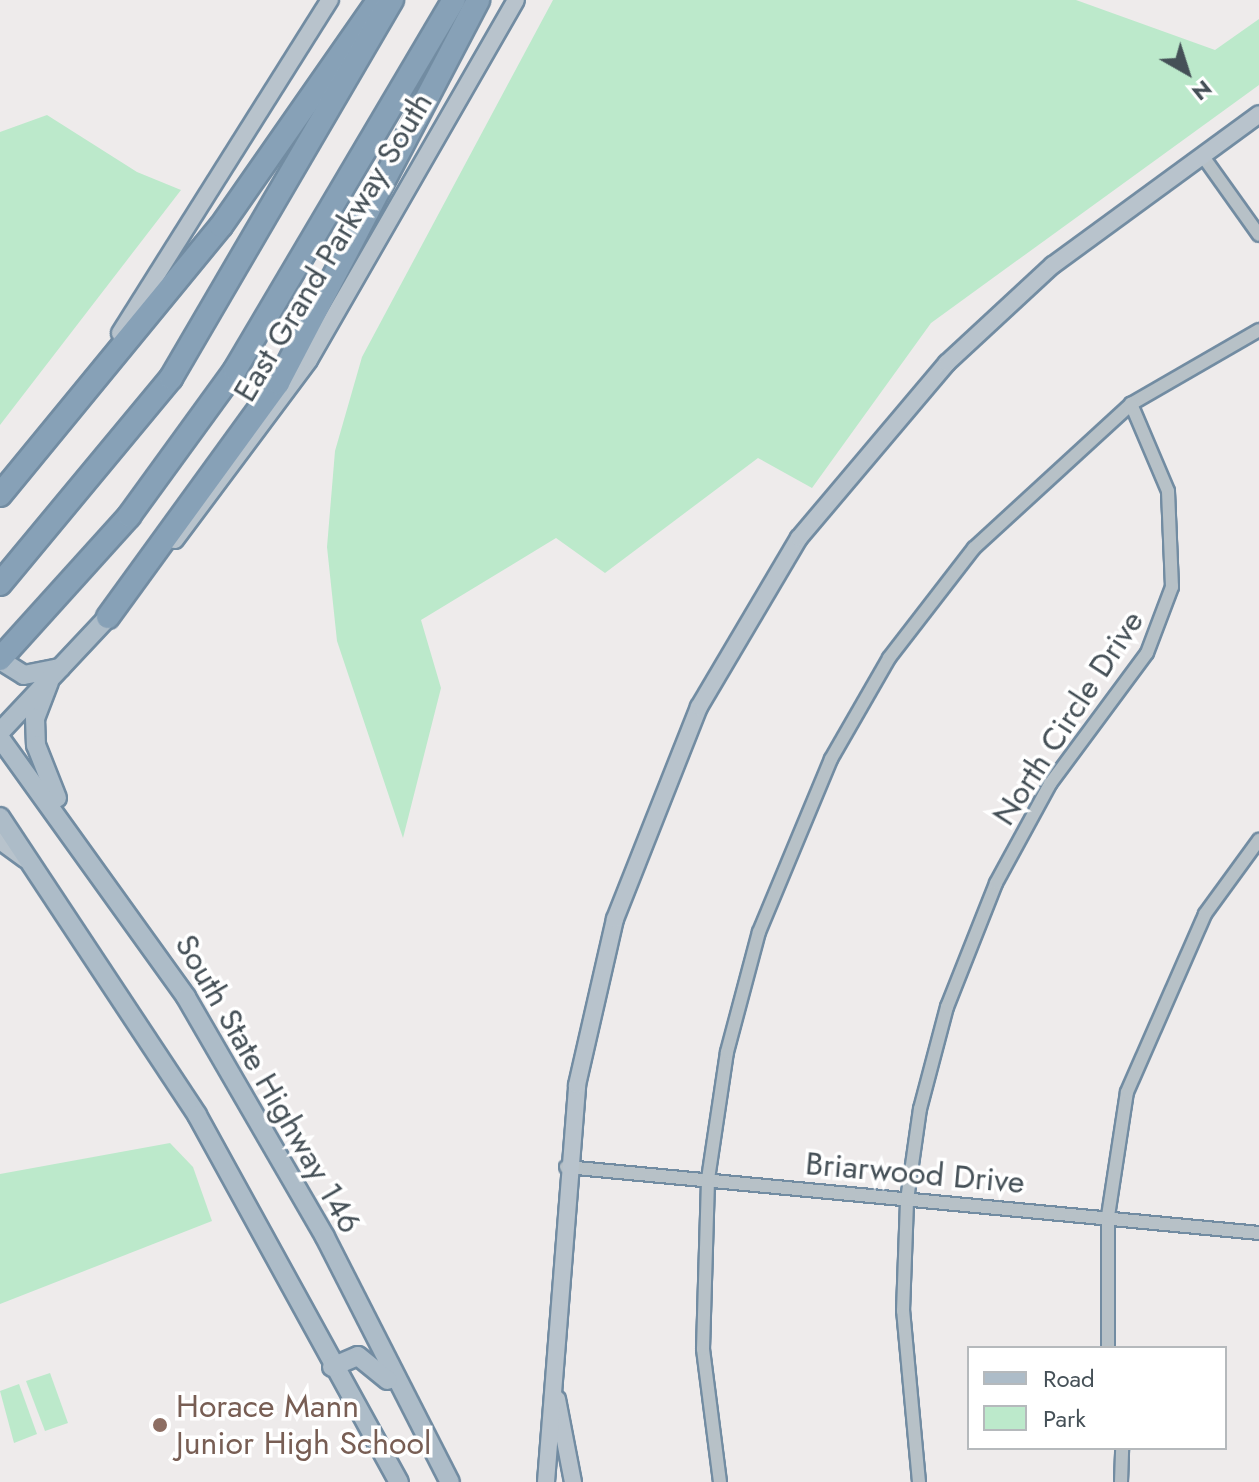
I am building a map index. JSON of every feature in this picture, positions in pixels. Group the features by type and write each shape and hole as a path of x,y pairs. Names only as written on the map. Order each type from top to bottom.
{"highway":[{"path":"0,494 221,226 379,0"},
{"path":"0,584 171,378 392,0"},
{"name":"East Grand Parkway South","path":"0,660 129,516 235,370 454,0"},
{"path":"108,617 278,383 478,0"}],"main road":[{"path":"0,494 169,264 330,0"},
{"name":"East Grand Parkway South","path":"0,735 190,523 309,360 516,0"},
{"path":"546,1482 556,1394 566,1167 597,989 638,852 699,707 765,589 846,478 997,313 1259,114"},
{"path":"0,660 24,675 62,667"},
{"path":"49,682 35,718 36,745 75,833"},
{"name":"South State Highway 146","path":"0,735 75,833 237,1081 450,1482"},
{"path":"0,817 197,1115 332,1367 399,1482"},
{"path":"0,841 35,867"},
{"path":"332,1367 358,1356 372,1361 413,1411"},
{"path":"556,1394 573,1482"}],"street":[{"path":"1202,155 1259,235"},
{"path":"720,1482 703,1349 708,1179 727,1052 759,932 831,759 889,658 974,548 1131,404 1259,330"},
{"name":"North Circle Drive","path":"919,1482 905,1356 907,1200 920,1109 947,1007 996,883 1050,784 1163,622 1174,521 1162,468 1131,404"},
{"path":"1108,1346 1108,1216 1127,1092 1205,914 1259,840"},
{"name":"Briarwood Drive","path":"566,1167 1108,1216 1259,1233"},
{"path":"1121,1482 1122,1450"}],"green space":[{"path":"553,0 1076,0 1215,50 1259,19 1259,85 931,323 812,488 758,458 605,573 556,538 421,620 441,688 403,838 337,641 327,547 335,451 362,357"},
{"path":"47,115 137,172 181,190 0,425 0,132"},
{"path":"170,1143 193,1167 212,1221 0,1304 0,1174"},
{"path":"50,1373 68,1423 45,1431 26,1381"},
{"path":"19,1384 37,1434 14,1443 0,1391"}],"place":[{"name":"Horace Mann Junior High School","path":"160,1425"}]}
